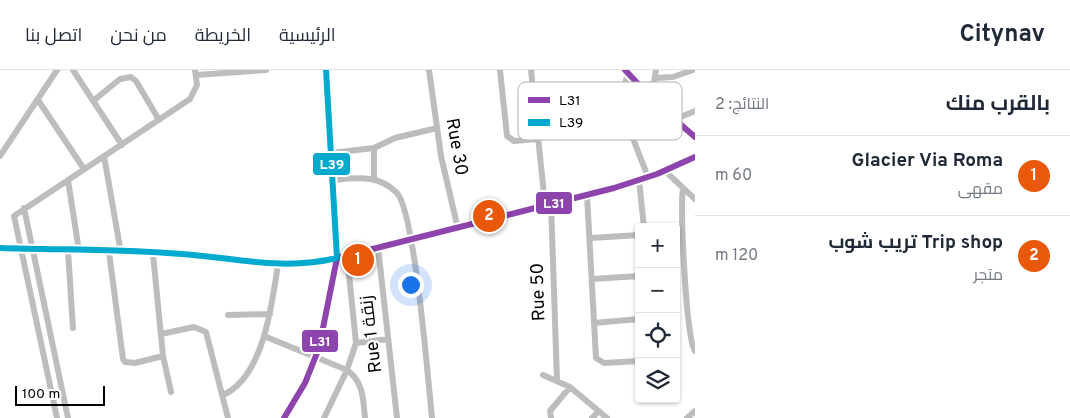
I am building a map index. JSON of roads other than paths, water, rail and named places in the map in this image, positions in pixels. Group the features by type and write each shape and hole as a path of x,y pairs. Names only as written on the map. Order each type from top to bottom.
{"street":[{"path":"0,156 56,70"},
{"path":"74,70 122,144"},
{"path":"126,70 136,81 159,120"},
{"path":"57,418 14,216 190,99 196,90 196,72 266,70"},
{"path":"284,418 301,390 315,358 326,320 337,258 326,70"},
{"name":"Rue 30","path":"429,70 437,128 458,229"},
{"path":"500,70 507,136 514,141 526,140"},
{"path":"653,82 656,78 656,70"},
{"path":"656,78 673,77 693,70"},
{"path":"626,72 636,82"},
{"path":"93,101 120,79 131,77"},
{"path":"38,100 84,170"},
{"path":"682,116 695,111"},
{"path":"682,127 695,138"},
{"path":"332,153 374,148 395,138 437,128"},
{"path":"538,140 548,204"},
{"path":"636,140 648,177"},
{"path":"374,148 374,178"},
{"path":"104,156 121,253"},
{"path":"0,248 192,254 223,260 311,264 411,237 458,229 587,195 640,180 695,157"},
{"path":"665,171 695,199"},
{"path":"333,180 374,178 391,188 400,197 411,237 432,418"},
{"path":"68,180 79,251"},
{"path":"640,180 644,223"},
{"path":"683,188 681,214 695,352"},
{"path":"587,195 595,350 599,361 635,361"},
{"name":"Rue 50","path":"548,204 557,380"},
{"path":"24,208 68,418"},
{"path":"590,238 635,234"},
{"name":"Rue 1 زنقة","path":"378,247 397,418"},
{"path":"68,251 73,328"},
{"path":"109,252 123,359 126,362 135,363 164,356"},
{"path":"153,254 161,334 171,392"},
{"path":"324,418 347,370 356,343 347,255"},
{"path":"223,396 236,388 244,378 264,336 270,314 278,264"},
{"path":"592,278 635,276"},
{"path":"228,315 270,314"},
{"path":"594,323 635,319"},
{"path":"161,334 194,327 204,330 210,341 228,418"},
{"path":"264,336 347,370 355,376 361,387 364,416"},
{"path":"356,343 388,339"},
{"path":"543,375 570,387 606,418"},
{"path":"550,417 551,410 570,387"},
{"path":"592,418 599,411"},
{"path":"687,418 695,411"}],"place":[{"name":"Trip shop تريب شوب","path":"489,216"},
{"name":"Glacier Via Roma","path":"358,260"}]}
